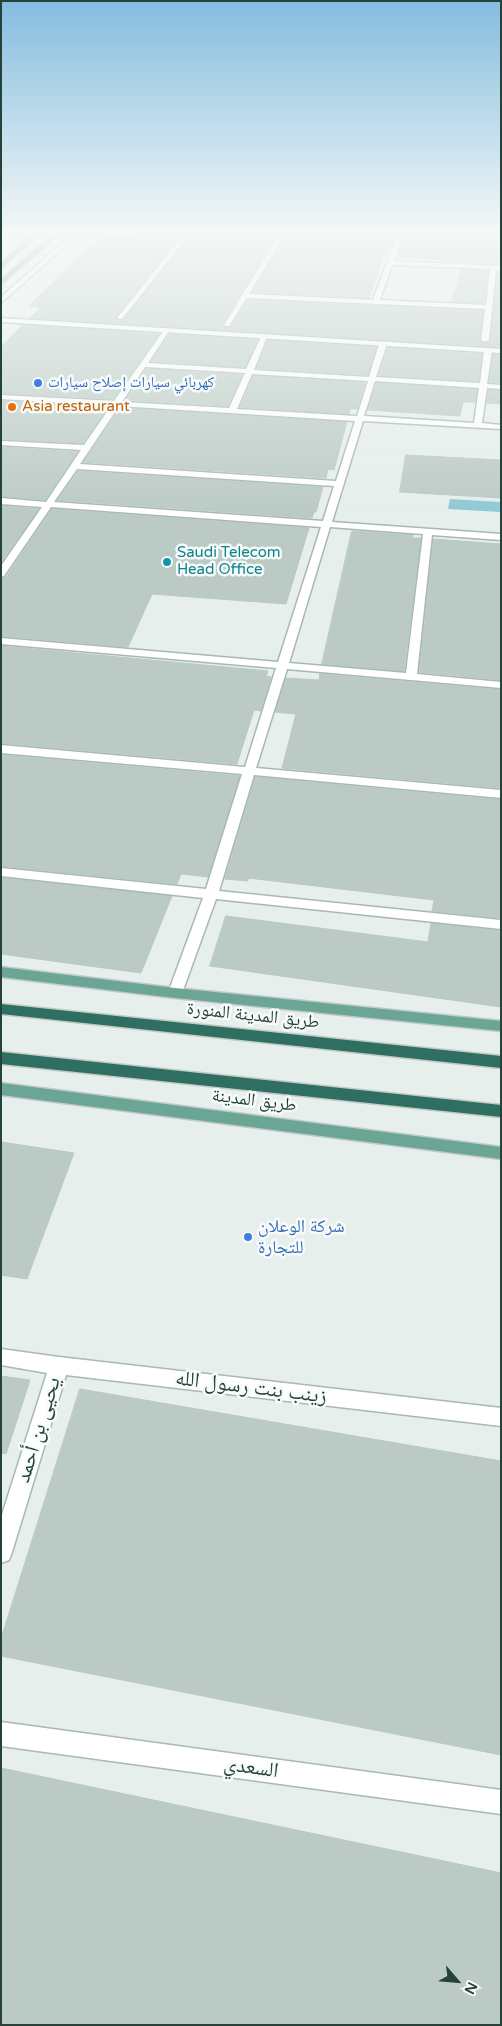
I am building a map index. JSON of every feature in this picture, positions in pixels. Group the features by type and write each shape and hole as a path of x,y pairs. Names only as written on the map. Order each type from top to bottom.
{"highway":[{"name":"طريق المدينة المنورة","path":"1,1008 501,1062"},
{"path":"1,1058 501,1111"}],"main road":[{"path":"1,972 175,993 501,1026"},
{"name":"طريق المدينة","path":"1,1089 501,1152"}],"street":[{"path":"78,326 501,351"},
{"path":"232,326 237,326"},
{"path":"475,340 489,340 489,326"},
{"path":"1,574 166,331"},
{"path":"232,411 264,337"},
{"path":"175,993 211,894 328,525 383,344"},
{"path":"478,426 488,350"},
{"path":"143,365 501,387"},
{"path":"1,396 501,427"},
{"path":"1,443 87,448"},
{"path":"75,466 340,484"},
{"path":"1,501 48,506 501,537"},
{"path":"411,676 428,532"},
{"path":"1,641 501,685"},
{"path":"1,749 501,794"},
{"path":"1,872 501,925"},
{"name":"زينب بنت رسول الله","path":"1,1357 59,1366 501,1417"},
{"name":"يحيى بن أحمد","path":"1,1552 59,1366"},
{"name":"السعدي","path":"1,1734 501,1802"}],"water":[{"path":"450,499 501,502 501,512 448,509"}],"building":[{"path":"22,326 159,334 113,399 1,393 1,347"},
{"path":"153,326 223,326 225,328 232,326 481,326 479,340 486,344 491,340 492,326 501,326 501,347"},
{"path":"169,334 258,340 245,367 151,361"},
{"path":"268,340 376,347 368,375 257,368"},
{"path":"388,348 482,354 478,381 379,375"},
{"path":"493,354 501,355 501,383 489,382"},
{"path":"146,369 242,375 228,406 125,400"},
{"path":"253,376 365,383 357,409 350,409 349,414 240,407"},
{"path":"376,383 477,390 475,402 463,402 460,416 368,410"},
{"path":"489,390 501,391 501,404 487,403"},
{"path":"1,401 108,408 83,443 1,439"},
{"path":"120,408 347,422 334,470 328,469 326,478 83,462"},
{"path":"1,447 78,452 45,500 1,496"},
{"path":"406,455 501,460 501,498 400,492"},
{"path":"78,471 323,487 316,512 314,512 312,518 57,500"},
{"path":"1,506 39,509 1,562"},
{"name":"Saudi Telecom Head Office","path":"52,509 309,528 286,604 152,594 128,647 1,636 1,579 6,577"},
{"path":"352,531 413,535 412,538 421,538 404,671 322,664"},
{"path":"433,539 501,544 501,680 419,672"},
{"path":"1,646 268,671 266,676 271,677 261,711 254,710 237,764 1,743"},
{"path":"320,674 501,690 501,788 282,768 296,714 275,712 286,678 319,680"},
{"path":"1,755 240,776 208,877 181,874 177,884 1,866"},
{"path":"255,777 501,800 501,918 432,911 434,900 248,878 248,881 225,879"},
{"path":"1,878 172,896 141,973 1,954"},
{"path":"226,916 428,942 431,923 501,931 501,1007 210,966"},
{"path":"1,1142 74,1153 27,1279 1,1275"},
{"path":"1,1376 30,1380 6,1454 1,1453"},
{"path":"80,1389 501,1461 501,1755 1,1656 1,1639"},
{"path":"1,1768 501,1873 501,2025 1,2025"}],"place":[{"name":"كهربائي سيارات إصلاح سيارات","path":"38,383"},
{"name":"Asia restaurant","path":"12,407"},
{"name":"Saudi Telecom Head Office","path":"167,562"},
{"name":"شركة الوعلان للتجارة","path":"248,1237"}]}
